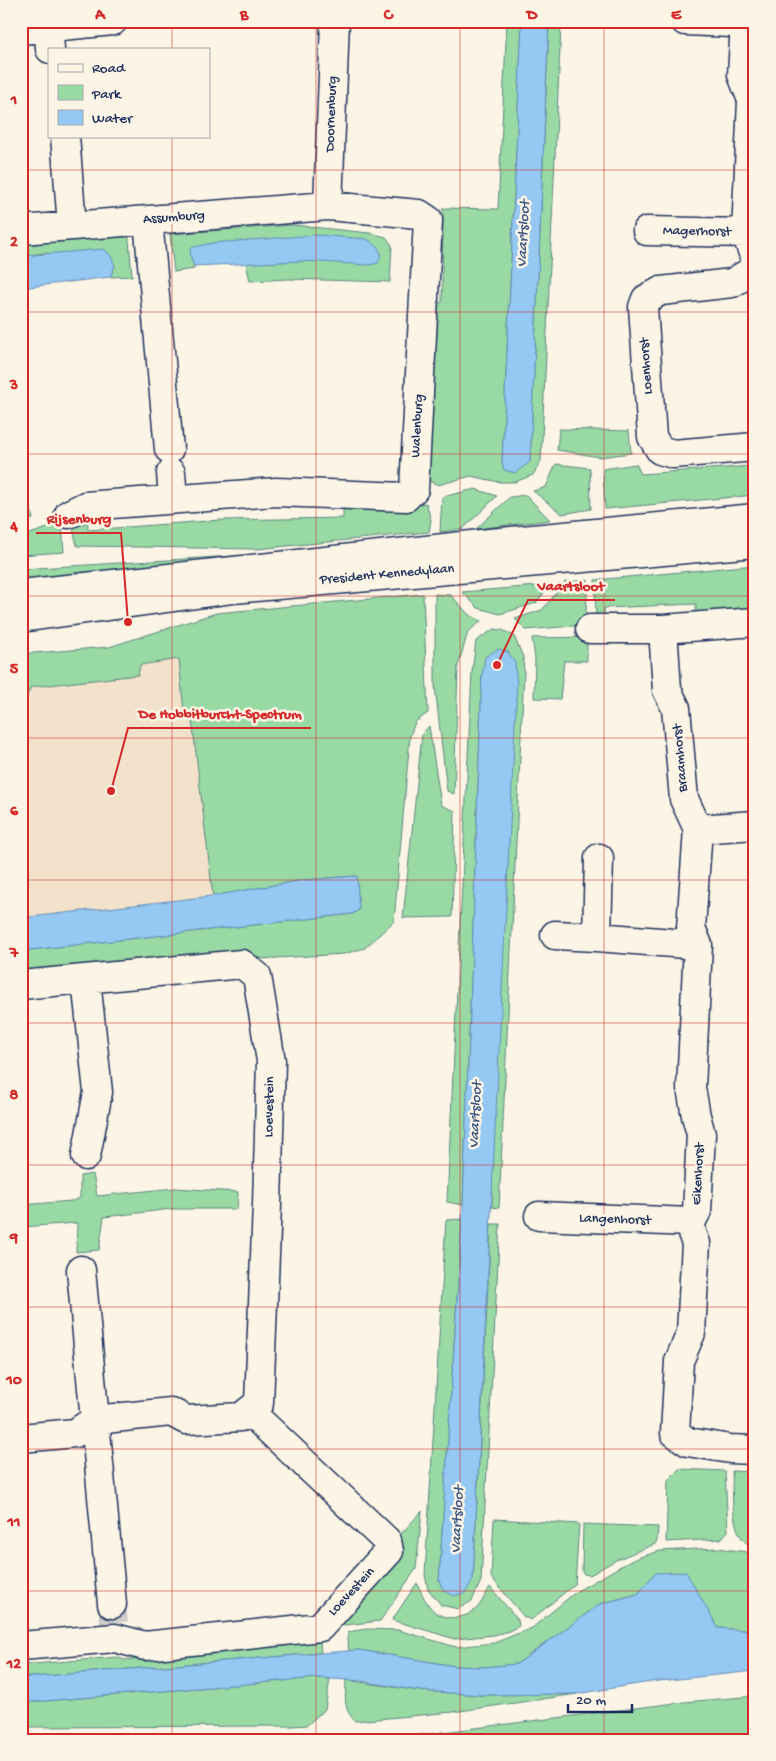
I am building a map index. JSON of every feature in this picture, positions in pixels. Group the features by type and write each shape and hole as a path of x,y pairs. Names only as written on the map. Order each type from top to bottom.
{"street":[{"path":"21,30 49,32 113,21"},
{"name":"Doornenburg","path":"328,206 336,21"},
{"name":"Magerhorst","path":"685,21 748,23 742,75 752,100 746,233 755,259"},
{"path":"66,138 72,226"},
{"name":"Assumburg","path":"21,230 328,206"},
{"name":"Walenburg","path":"69,514 84,506 171,474 276,492 406,497 414,489 428,220 419,214 328,206"},
{"path":"148,220 171,474"},
{"name":"Magerhorst","path":"647,231 746,233"},
{"name":"Loenhorst","path":"755,269 732,283 661,291 646,299 643,307 652,437 660,450 673,454 755,447"},
{"name":"President Kennedylaan","path":"21,594 490,543 755,518"},
{"name":"President Kennedylaan","path":"21,618 233,589 755,543"},
{"path":"590,630 663,629 755,622"},
{"name":"Braamhorst","path":"663,629 667,690 676,708 684,799 698,829"},
{"path":"698,829 755,825"},
{"name":"Eikenhorst","path":"698,829 691,928 698,945 691,1088 701,1134 701,1147 698,1211 691,1222 692,1233 696,1243 691,1333 679,1361 675,1433 688,1442 730,1449 755,1450"},
{"path":"598,937 599,858"},
{"path":"555,935 698,945"},
{"name":"Loevestein","path":"21,985 242,964 257,976 271,1061 259,1403 249,1411 379,1533 387,1541 389,1551 320,1627 145,1646 114,1622 21,1646"},
{"path":"86,980 98,1092 86,1156"},
{"name":"Langenhorst","path":"539,1216 691,1222"},
{"path":"81,1270 114,1622"},
{"path":"21,1438 74,1433 95,1420 171,1412 186,1420 232,1418 241,1417 249,1411"}],"shaded area":[{"path":"188,656 189,686 213,896 21,918 21,673"}],"green space":[{"path":"507,21 522,22 502,462 530,462 549,24 561,26 541,461 533,475 515,482 499,482 471,476 438,485 422,478 432,307 442,302 443,208 498,209"},
{"path":"292,225 370,233 386,237 392,245 390,282 288,279 250,281 246,263 331,261 381,253 191,258 194,269 174,272 170,234"},
{"path":"128,228 132,276 110,277 115,266 45,253 21,256 21,245 37,244 37,236 49,235 50,242 121,236"},
{"path":"559,429 629,431 631,453 600,457 557,450"},
{"path":"754,456 755,495 605,509 603,469 636,464 641,474 752,466"},
{"path":"556,464 590,468 591,509 562,514 533,491 546,487"},
{"path":"475,489 497,496 463,529 440,532 442,497"},
{"path":"526,495 550,520 476,529 510,497"},
{"path":"343,501 409,506 426,503 431,520 429,532 257,549 77,546 72,524 87,513 88,530 221,520 343,518"},
{"path":"30,504 33,519 21,523 21,505"},
{"path":"62,523 64,552 21,555 21,537"},
{"path":"380,547 21,582 21,569"},
{"path":"755,565 755,611 696,616 696,604 604,608 605,621 596,620 595,580"},
{"path":"588,580 585,625 526,630 515,619 542,610 565,582"},
{"path":"550,585 536,603 500,614 478,608 462,592"},
{"path":"423,594 428,713 415,722 410,736 394,921 365,948 344,954 21,973 21,951 352,914 359,910 356,876 303,880 213,896 192,720 184,713 179,659 140,665 138,675 31,687 24,702 21,702 21,654 109,647 216,613"},
{"path":"435,594 451,595 468,614 481,621 468,632 458,666 454,794 447,791 435,686"},
{"path":"494,629 502,630 514,636 523,657 524,671 499,1208 492,1207 482,675 463,1205 447,1202 472,672 476,641"},
{"path":"587,637 587,661 564,661 560,699 534,698 535,658 532,638"},
{"path":"429,726 441,805 455,811 452,917 403,918 422,734"},
{"path":"93,1174 97,1196 175,1188 238,1192 237,1209 172,1209 104,1217 99,1250 76,1252 77,1223 21,1227 21,1205 72,1201 80,1198 80,1176"},
{"path":"462,1219 439,1581 473,1580 491,1224 500,1224 481,1581 472,1601 458,1609 441,1605 428,1589 425,1575 446,1220"},
{"path":"679,1469 725,1471 728,1531 721,1539 666,1542 668,1480"},
{"path":"732,1471 755,1472 755,1546 747,1543 737,1527 734,1515"},
{"path":"422,1511 416,1569 380,1621 328,1627 397,1538"},
{"path":"494,1519 579,1524 575,1584 531,1620 524,1617 491,1577"},
{"path":"583,1524 658,1527 657,1541 655,1544 616,1560 590,1575 584,1574 582,1571"},
{"path":"717,1548 755,1553 755,1631 718,1628 655,1573 638,1594 600,1604 517,1664 483,1667 455,1666 359,1650 349,1651 348,1632 366,1629 398,1630 456,1647 494,1643 532,1628 577,1591 640,1557 660,1551"},
{"path":"417,1583 424,1599 435,1612 452,1618 474,1611 480,1605 490,1587 518,1620 519,1626 494,1635 455,1639 392,1620"},
{"path":"320,1641 321,1653 21,1678 21,1665 118,1657 124,1660"},
{"path":"317,1678 330,1679 325,1709 307,1725 21,1727 21,1703"},
{"path":"346,1680 420,1691 481,1695 577,1694 453,1712 355,1721 346,1707"},
{"path":"755,1696 755,1740 379,1740 684,1702"}],"water":[{"path":"522,21 549,21 530,462 515,473 504,470 502,462"},
{"path":"316,235 367,239 378,247 381,254 378,263 369,265 302,261 194,266 191,258 190,248 212,243"},
{"path":"104,249 111,256 115,266 110,277 21,288 21,256"},
{"path":"498,649 508,652 515,663 517,684 473,1580 465,1593 454,1596 443,1590 439,1581 463,1205 482,675 485,657"},
{"path":"357,876 359,910 352,914 21,951 21,918 212,896 303,880"},
{"path":"686,1572 718,1628 755,1631 755,1671 650,1682 577,1694 481,1695 420,1691 361,1681 317,1678 21,1703 21,1678 359,1650 455,1666 483,1667 517,1664 600,1604 638,1594 655,1573"}],"tunnel":[{"path":"112,1604 114,1623"}],"place":[{"name":"Rijsenburg","path":"128,622"},
{"name":"Vaartsloot","path":"497,665"},
{"name":"De Hobbitburcht-Spectrum","path":"111,791"}]}
